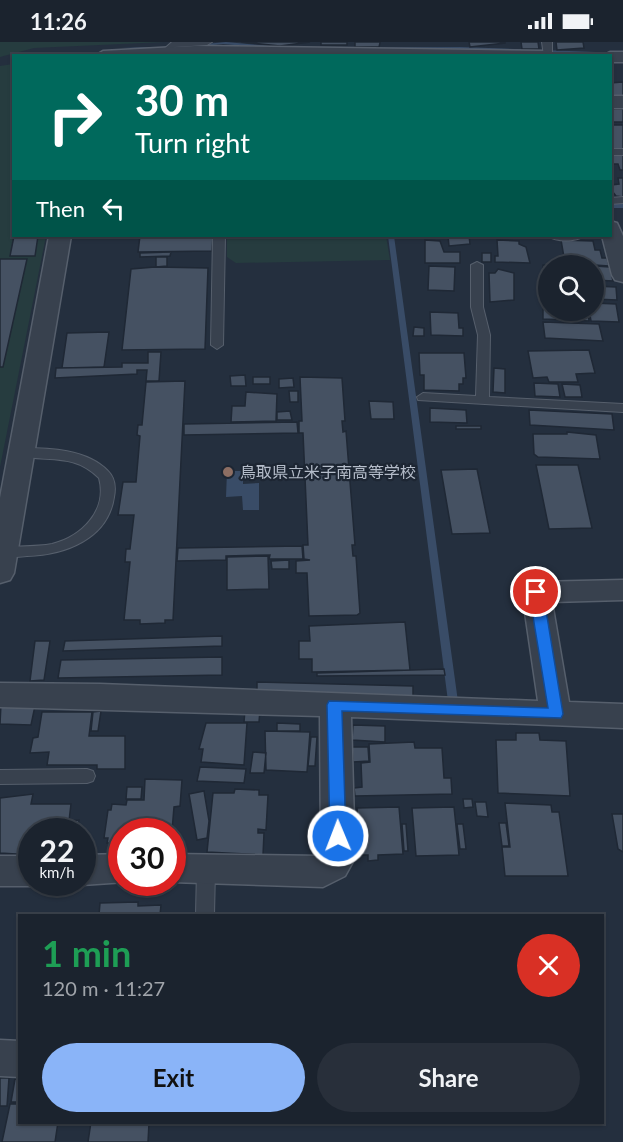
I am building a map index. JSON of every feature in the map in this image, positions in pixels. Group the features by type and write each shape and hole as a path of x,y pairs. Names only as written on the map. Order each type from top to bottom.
{"street":[{"path":"150,54 298,54"},
{"path":"612,236 623,274"},
{"path":"2,562 60,237"},
{"path":"556,714 536,592 623,590"},
{"path":"0,695 623,716"},
{"path":"186,868 323,872 333,866 338,858 335,705"},
{"path":"0,872 18,871"},
{"path":"0,1058 18,1059"}],"lane":[{"path":"173,53 172,45 207,42"},
{"path":"217,345 219,237"},
{"path":"477,265 477,307 484,335 482,399"},
{"path":"423,398 482,399 623,408"},
{"path":"2,562 51,549 77,539 101,521 108,498 109,483 103,473 81,460 54,452 21,452"},
{"path":"0,777 87,776"},
{"path":"205,914 206,869"}],"green space":[{"path":"0,42 165,42 34,48 0,57"},
{"path":"12,64 12,237 46,237 0,467 0,66"},
{"path":"227,237 386,237 390,260 236,263 227,257"}],"water":[{"path":"226,42 291,48 460,47 623,53 279,49 223,44 176,49 121,47 174,47"},
{"path":"227,471 243,471 243,484 259,483 259,510 243,510 242,496 226,497"}],"building":[{"path":"241,42 310,42 280,46"},
{"path":"321,42 347,42 347,45 321,45"},
{"path":"355,42 380,43 379,47 355,47"},
{"path":"469,42 505,42 505,43 470,47"},
{"path":"521,42 538,42 539,49 522,49"},
{"path":"556,42 583,42 584,48 557,50"},
{"path":"623,82 623,100 612,100 612,83"},
{"path":"623,109 623,122 612,122 612,110"},
{"path":"612,125 623,125 623,150 612,149"},
{"path":"612,155 623,155 623,170 620,170 618,164 613,164"},
{"path":"618,178 623,178 623,197 616,196 612,191 612,185 619,184"},
{"path":"14,237 38,237 35,256 10,256"},
{"path":"140,237 213,237 212,251 138,252"},
{"path":"448,237 469,237 470,244 449,246"},
{"path":"425,240 440,241 444,252 460,252 460,263 425,263"},
{"path":"497,240 519,241 519,244 526,247 530,263 495,262 495,256 498,256"},
{"path":"561,240 593,241 595,250 600,250 601,255 564,255"},
{"path":"171,252 170,256 140,257 140,253"},
{"path":"482,253 491,253 491,262 482,262"},
{"path":"156,257 167,257 167,266 156,267"},
{"path":"604,258 607,258 609,266 604,266"},
{"path":"0,259 27,259 3,367 0,367"},
{"path":"429,266 455,267 454,291 428,290"},
{"path":"604,267 610,267 613,281 604,281"},
{"path":"208,268 205,349 122,350 131,269"},
{"path":"498,269 514,273 514,300 490,302 489,273 495,273"},
{"path":"604,286 616,287 617,300 604,299"},
{"path":"604,303 616,304 619,322 591,321 604,321"},
{"path":"430,312 458,313 459,328 463,328 463,336 431,335"},
{"path":"543,322 599,324 603,341 545,338"},
{"path":"414,327 424,328 424,336 413,336"},
{"path":"109,332 104,367 62,368 67,333"},
{"path":"589,350 595,373 576,374 578,382 549,382 547,377 533,378 528,351"},
{"path":"148,352 161,352 159,381 146,381 147,370 137,370 137,374 55,378 56,368 122,367 122,363 148,363"},
{"path":"419,353 464,353 466,378 463,378 463,384 459,384 459,391 424,390 424,375 420,375"},
{"path":"494,368 505,369 505,393 493,392"},
{"path":"245,375 246,386 231,386 230,376"},
{"path":"253,377 270,377 270,384 253,384"},
{"path":"300,377 342,378 345,421 342,421 343,432 346,431 355,545 352,545 353,556 356,556 360,613 357,615 309,616 307,573 296,573 296,561 310,560 304,559 303,545 308,545 303,433 299,433 299,421 302,421"},
{"path":"293,378 294,387 279,388 279,379"},
{"path":"185,381 173,620 165,620 165,623 140,624 140,620 124,620 130,562 125,562 126,549 130,549 134,515 118,515 123,482 136,482 140,436 137,435 138,425 142,425 146,382"},
{"path":"534,383 558,384 560,397 535,396"},
{"path":"562,384 580,385 582,397 565,397"},
{"path":"289,391 298,391 298,402 290,402"},
{"path":"246,392 277,394 276,421 231,422 232,406 245,406"},
{"path":"369,401 393,402 394,419 371,419"},
{"path":"430,408 466,410 467,423 430,422"},
{"path":"529,410 612,414 614,430 530,425"},
{"path":"290,411 292,420 277,420 277,412"},
{"path":"297,422 298,433 184,435 184,424"},
{"path":"456,426 481,426 481,429 456,429"},
{"path":"567,432 596,435 600,459 538,457 534,454 533,434 567,434"},
{"path":"536,465 578,465 592,528 549,529"},
{"path":"477,469 490,533 452,534 441,470"},
{"path":"302,546 303,559 269,559 270,555 226,556 226,560 177,561 178,548"},
{"path":"268,556 269,589 227,590 227,557"},
{"path":"289,560 289,569 272,569 271,561"},
{"path":"405,622 410,670 312,672 312,659 299,659 299,641 310,641 309,626"},
{"path":"222,636 222,646 63,651 65,641"},
{"path":"35,641 50,641 44,680 30,681"},
{"path":"222,657 222,675 58,678 61,660"},
{"path":"444,669 445,675 317,676 317,673"},
{"path":"257,682 413,686 413,696 257,693"},
{"path":"1,704 35,706 31,725 0,724"},
{"path":"245,710 260,710 259,722 244,722"},
{"path":"101,711 98,731 91,731 93,712"},
{"path":"42,712 92,712 89,736 125,736 125,769 97,769 97,765 47,765 49,752 30,753 33,738 38,737"},
{"path":"206,723 247,723 244,765 201,762 203,749 199,749"},
{"path":"277,723 300,724 300,731 277,731"},
{"path":"353,725 385,726 385,742 352,740"},
{"path":"265,731 310,732 307,772 266,770"},
{"path":"516,733 539,733 540,740 566,741 570,796 498,793 496,740 516,740"},
{"path":"311,737 317,737 315,766 308,766"},
{"path":"414,742 415,748 442,748 444,778 451,778 452,794 355,796 354,788 362,787 361,763 370,762 369,744"},
{"path":"352,747 368,747 369,761 353,762"},
{"path":"253,752 266,753 264,773 250,773"},
{"path":"200,767 246,769 244,783 197,781"},
{"path":"145,779 182,780 180,806 174,807 173,818 108,818 108,838 104,838 108,810 111,810 112,804 126,805 127,800 144,800"},
{"path":"127,787 142,787 141,799 126,799"},
{"path":"235,789 259,790 259,795 268,795 266,830 258,829 258,833 264,833 263,855 207,852 213,793 234,793"},
{"path":"204,791 209,821 207,838 197,840 189,794"},
{"path":"33,794 31,804 71,804 69,818 18,818 18,854 0,853 0,798"},
{"path":"463,799 472,799 473,807 464,808"},
{"path":"475,802 486,802 488,817 477,816"},
{"path":"505,803 551,805 552,812 559,812 568,876 505,876 502,847 510,847"},
{"path":"399,807 403,854 378,855 378,860 368,861 368,855 359,855 357,808"},
{"path":"454,807 459,855 416,856 412,808"},
{"path":"612,814 623,814 623,852 618,849"},
{"path":"499,823 506,823 509,846 502,846"},
{"path":"402,824 406,824 408,851 404,851"},
{"path":"457,824 463,824 466,849 460,849"},
{"path":"138,902 138,906 161,905 160,914 99,914 100,903"},
{"path":"0,1078 9,1078 7,1106 0,1106"},
{"path":"15,1079 18,1080 18,1102 11,1102"},
{"path":"10,1104 18,1104 18,1124 58,1124 55,1142 2,1142"},
{"path":"91,1124 149,1124 148,1142 88,1142"}],"waterway":[{"path":"612,206 623,206"},
{"path":"391,237 454,709"}],"place":[{"name":"鳥取県立米子南高等学校","path":"228,472"}],"route":[{"path":"338,836 335,705 556,714 536,592"}]}
